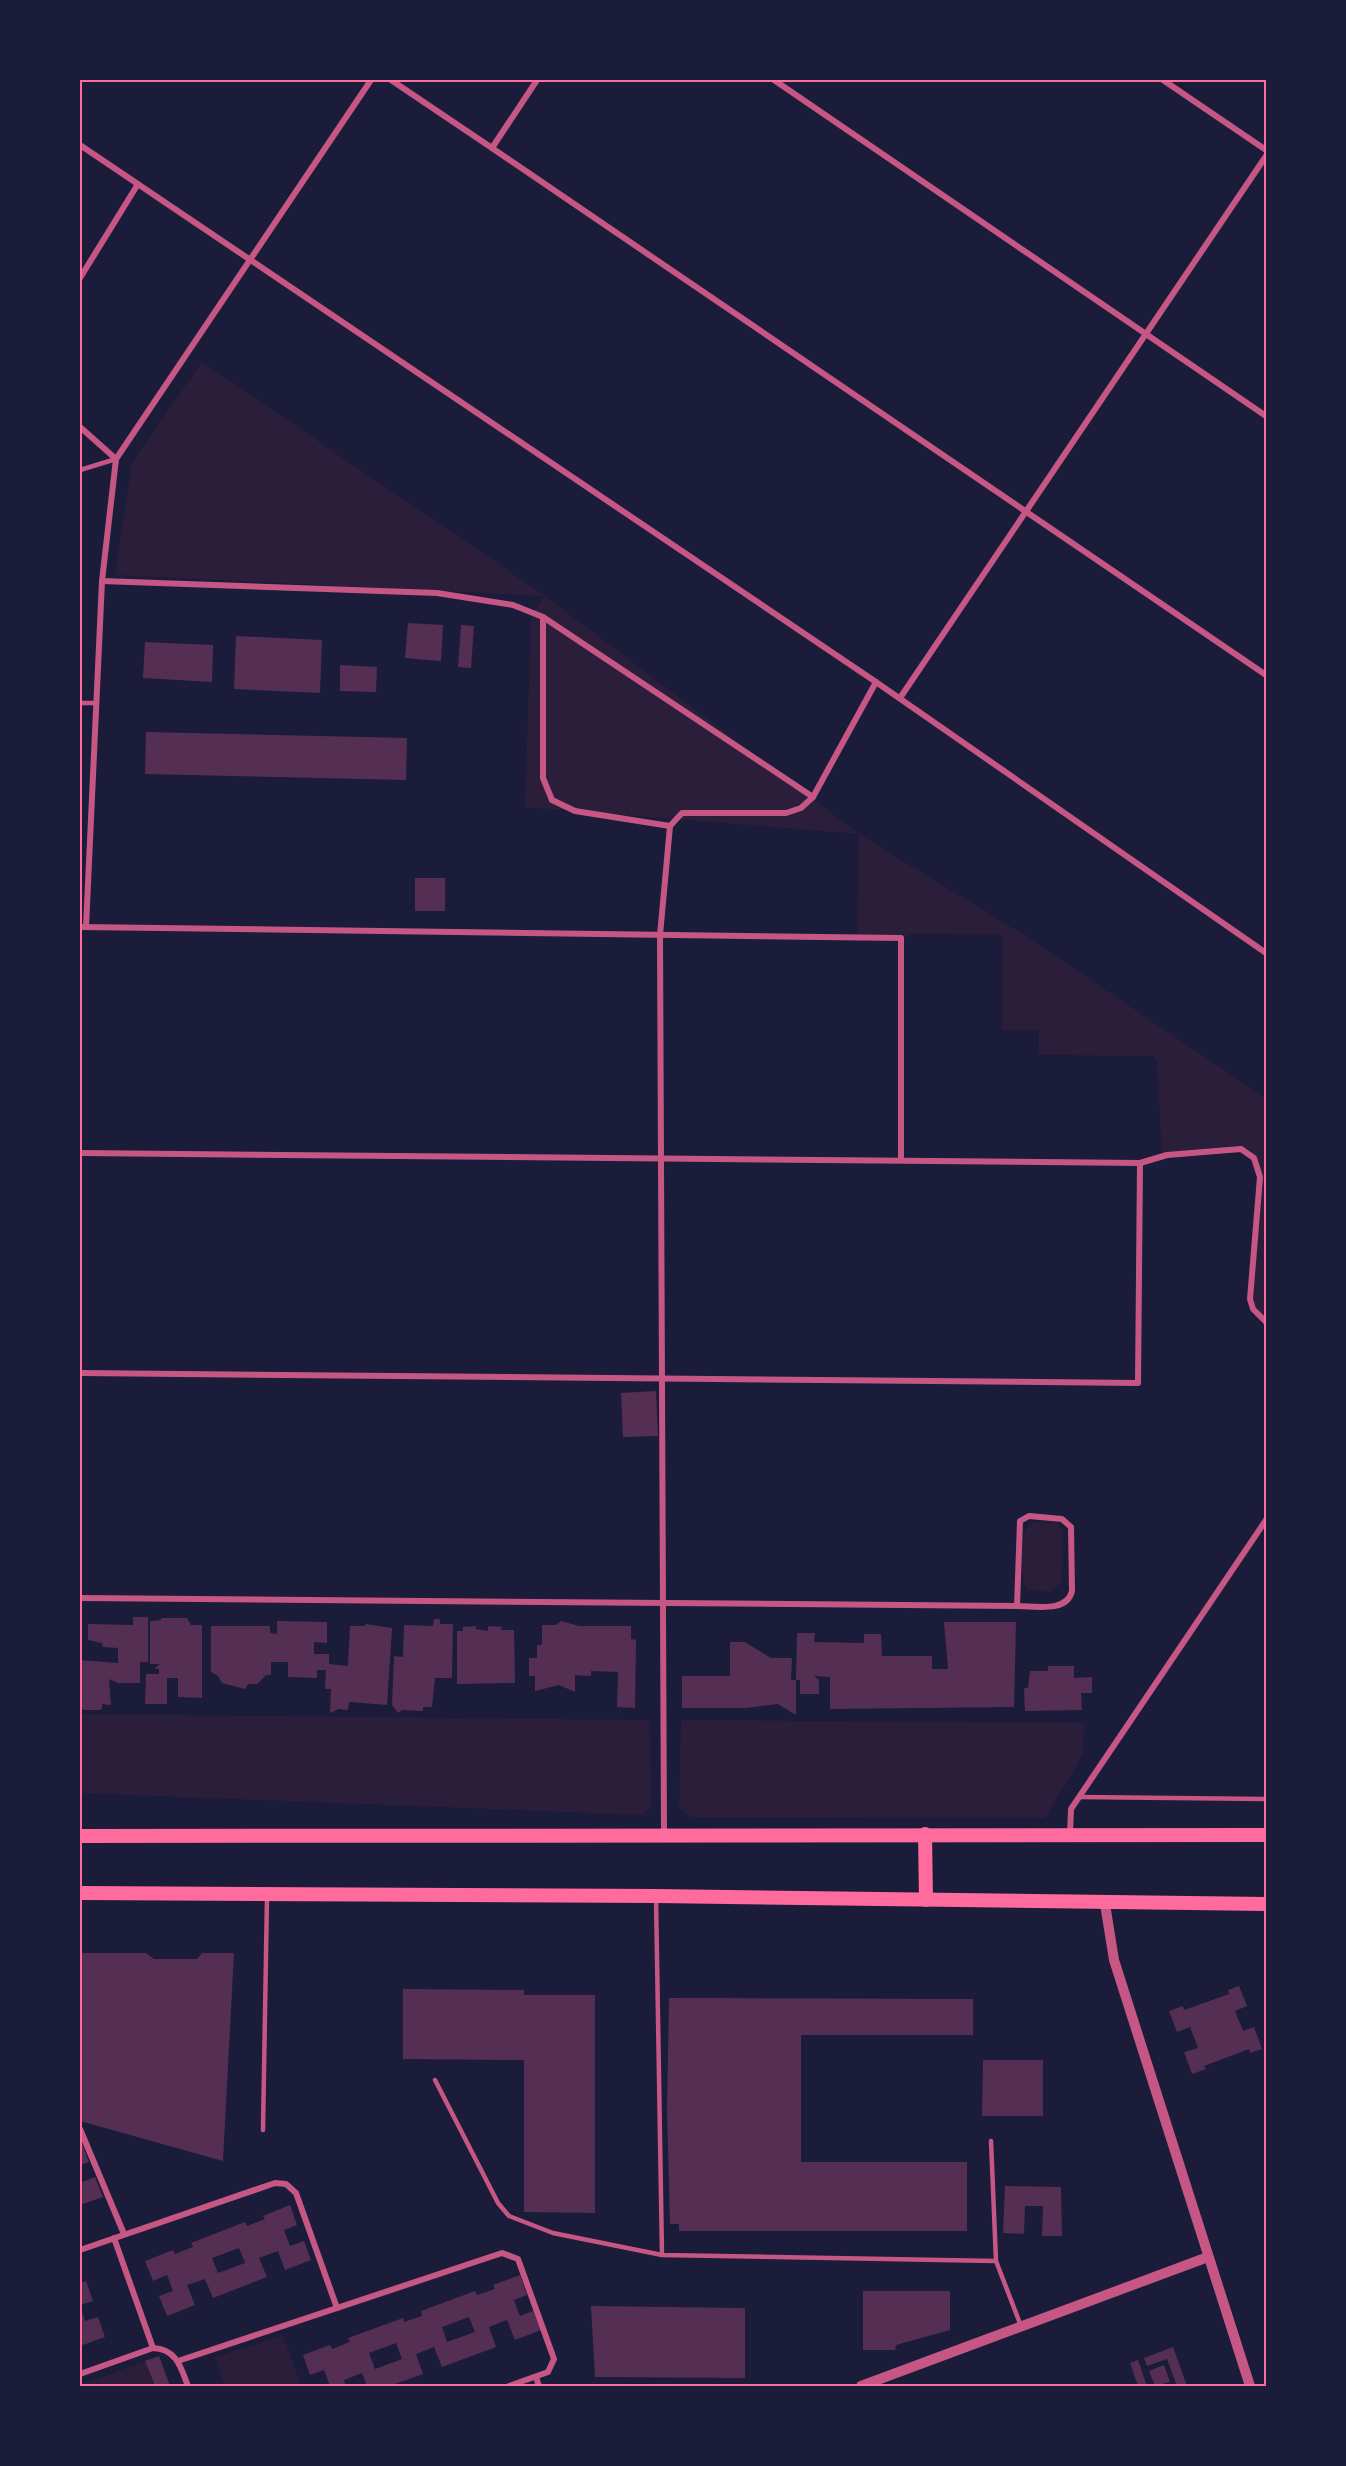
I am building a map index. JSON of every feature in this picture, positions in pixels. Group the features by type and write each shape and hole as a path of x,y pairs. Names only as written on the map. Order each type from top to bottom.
{"main road":[{"path":"925,1834 926,1900"},
{"path":"80,1836 1266,1835"},
{"path":"80,1893 656,1896 1266,1905"}],"street":[{"path":"371,80 116,459 102,581 83,927 901,938 901,1160"},
{"path":"391,80 1266,675"},
{"path":"492,148 537,80"},
{"path":"774,80 1266,416"},
{"path":"1163,80 1266,150"},
{"path":"80,145 900,698 1266,953"},
{"path":"900,698 1266,156"},
{"path":"80,278 138,184"},
{"path":"80,427 116,459"},
{"path":"102,581 437,593 513,605 543,617 813,797"},
{"path":"543,617 543,778 552,800 575,811 670,826"},
{"path":"663,1834 660,935 670,826 682,813 786,813 801,808 813,797 876,682"},
{"path":"80,1154 1140,1163 1167,1155 1240,1149 1254,1158 1260,1177 1250,1299 1253,1309 1266,1322"},
{"path":"80,1373 1138,1383 1140,1163"},
{"path":"80,1598 1017,1606 1061,1606 1071,1595 1071,1527 1062,1519 1029,1516 1020,1521 1017,1606"},
{"path":"1070,1835 1071,1809 1266,1520"},
{"path":"1105,1904 1114,1960 1250,2386"},
{"path":"80,2129 124,2235"},
{"path":"80,2250 275,2183 286,2184 296,2193 337,2308"},
{"path":"114,2238 153,2348"},
{"path":"178,2361 502,2253 510,2254 518,2259 554,2359 548,2372 509,2386"},
{"path":"861,2386 1208,2257"},
{"path":"80,2374 153,2348 169,2351 178,2361 188,2386"},
{"path":"536,2377 539,2386"}],"lane":[{"path":"80,470 116,459"},
{"path":"80,704 95,704"},
{"path":"1079,1797 1266,1799"},
{"path":"263,2130 267,1894"},
{"path":"656,1896 662,2255"},
{"path":"435,2080 498,2204 509,2216 553,2233 662,2255 996,2261"},
{"path":"991,2141 996,2261 1021,2326"}],"shaded area":[{"path":"202,362 544,595 859,834 525,807 531,617 544,596 115,575 132,462"},
{"path":"859,834 1024,935 1266,1098 1266,1322 1250,1299 1260,1177 1254,1158 1240,1149 1162,1157 1157,1060 1152,1056 1039,1055 1039,1030 1002,1030 1003,935 915,933 901,938 857,937"},
{"path":"1036,1522 1056,1523 1063,1530 1062,1582 1051,1592 1028,1590 1023,1579 1023,1537 1027,1528"},
{"path":"80,1714 650,1720 651,1806 643,1815 80,1793"},
{"path":"681,1720 1084,1723 1083,1755 1045,1818 690,1817 679,1807"},
{"path":"283,2335 301,2386 225,2386 215,2357"},
{"path":"145,2361 154,2386 80,2386 80,2385"}],"building":[{"path":"408,623 443,625 441,661 405,658"},
{"path":"461,625 474,626 471,668 458,667"},
{"path":"236,636 322,640 320,693 234,689"},
{"path":"145,642 213,645 212,682 143,678"},
{"path":"340,665 377,667 376,692 340,691"},
{"path":"146,732 407,738 406,780 145,774"},
{"path":"415,878 445,878 445,911 415,911"},
{"path":"656,1391 658,1436 623,1437 621,1393"},
{"path":"133,1617 148,1617 148,1662 140,1662 140,1683 118,1683 109,1679 111,1705 102,1704 102,1709 99,1710 83,1710 80,1705 80,1660 118,1663 118,1648 103,1647 102,1643 88,1640 88,1624 133,1625"},
{"path":"161,1618 187,1618 191,1625 202,1625 202,1698 178,1697 178,1678 167,1678 167,1704 145,1704 146,1674 159,1674 159,1669 154,1669 160,1664 150,1664 150,1621 161,1620"},
{"path":"434,1619 440,1619 440,1624 453,1624 452,1678 435,1678 432,1707 423,1707 423,1711 402,1710 398,1713 392,1705 394,1656 403,1657 404,1625 433,1626"},
{"path":"277,1621 327,1622 327,1643 314,1642 314,1654 329,1654 329,1664 348,1666 350,1626 366,1624 392,1628 387,1705 349,1702 348,1710 339,1709 330,1713 331,1689 325,1689 326,1670 317,1670 317,1678 288,1677 288,1662 271,1662 271,1675 266,1675 257,1684 248,1684 245,1689 222,1683 218,1676 211,1672 211,1626 270,1626 270,1633 277,1634"},
{"path":"561,1621 579,1626 631,1626 631,1639 636,1640 635,1708 617,1707 618,1672 591,1671 591,1676 575,1675 575,1692 559,1685 535,1691 535,1676 529,1676 529,1658 537,1658 537,1645 542,1645 542,1625 556,1625"},
{"path":"944,1622 1016,1622 1014,1707 830,1709 830,1677 814,1676 819,1680 819,1694 800,1694 800,1680 796,1680 797,1633 815,1633 814,1642 864,1643 864,1634 881,1634 882,1656 932,1656 932,1669 948,1669"},
{"path":"477,1626 475,1629 488,1631 488,1626 503,1627 500,1630 514,1630 515,1683 457,1684 457,1631 463,1631 463,1627"},
{"path":"730,1642 745,1642 771,1658 792,1658 791,1680 796,1680 796,1715 778,1704 746,1708 682,1708 682,1676 730,1676"},
{"path":"1048,1666 1074,1666 1074,1678 1092,1677 1092,1693 1081,1693 1082,1710 1025,1711 1024,1688 1028,1688 1030,1671 1048,1671"},
{"path":"80,1953 146,1953 154,1959 197,1959 202,1953 234,1953 223,2161 80,2121"},
{"path":"1239,1986 1247,2006 1235,2011 1243,2031 1254,2027 1262,2049 1250,2053 1249,2049 1204,2066 1206,2069 1192,2074 1184,2052 1198,2048 1190,2027 1177,2032 1169,2011 1183,2006 1184,2010 1229,1994 1228,1990"},
{"path":"403,1989 524,1990 524,1995 595,1995 595,2213 524,2212 524,2060 403,2059"},
{"path":"669,1998 973,1999 973,2035 801,2035 801,2162 967,2162 967,2231 679,2231 679,2224 670,2224 667,2109"},
{"path":"983,2060 1043,2060 1043,2116 982,2116"},
{"path":"80,2138 89,2162 80,2165"},
{"path":"80,2177 82,2182 95,2177 103,2197 80,2205"},
{"path":"1005,2186 1061,2187 1062,2236 1042,2236 1043,2206 1025,2206 1024,2234 1003,2233"},
{"path":"290,2205 297,2225 284,2230 290,2246 304,2241 311,2260 285,2270 278,2251 259,2258 267,2277 213,2298 205,2279 187,2285 195,2305 167,2316 159,2296 173,2291 167,2275 153,2281 145,2261 173,2250 175,2254 193,2247 191,2243 245,2222 247,2226 265,2219 263,2216","holes":["239,2248 245,2263 218,2273 212,2258"]},
{"path":"520,2275 527,2295 514,2300 520,2316 533,2311 541,2330 515,2340 507,2320 489,2327 496,2347 442,2367 434,2347 416,2354 423,2374 389,2386 367,2386 362,2373 344,2380 346,2386 330,2386 324,2370 310,2375 303,2355 330,2345 332,2349 350,2342 348,2338 403,2318 404,2322 422,2316 421,2311 475,2291 477,2295 495,2289 493,2285","holes":["469,2317 475,2332 447,2342 442,2327","396,2343 402,2359 375,2369 369,2353"]},
{"path":"86,2281 93,2301 80,2305 80,2283"},
{"path":"863,2291 950,2291 950,2330 896,2345 895,2350 863,2350"},
{"path":"80,2306 85,2321 98,2317 105,2337 80,2346"},
{"path":"591,2306 745,2308 745,2378 595,2377"},
{"path":"1173,2347 1187,2386 1177,2386 1167,2359 1147,2366 1144,2358"},
{"path":"159,2356 170,2386 155,2386 145,2361"},
{"path":"1138,2360 1147,2386 1138,2386 1130,2363"},
{"path":"1164,2365 1170,2382 1155,2386 1149,2371"}]}
